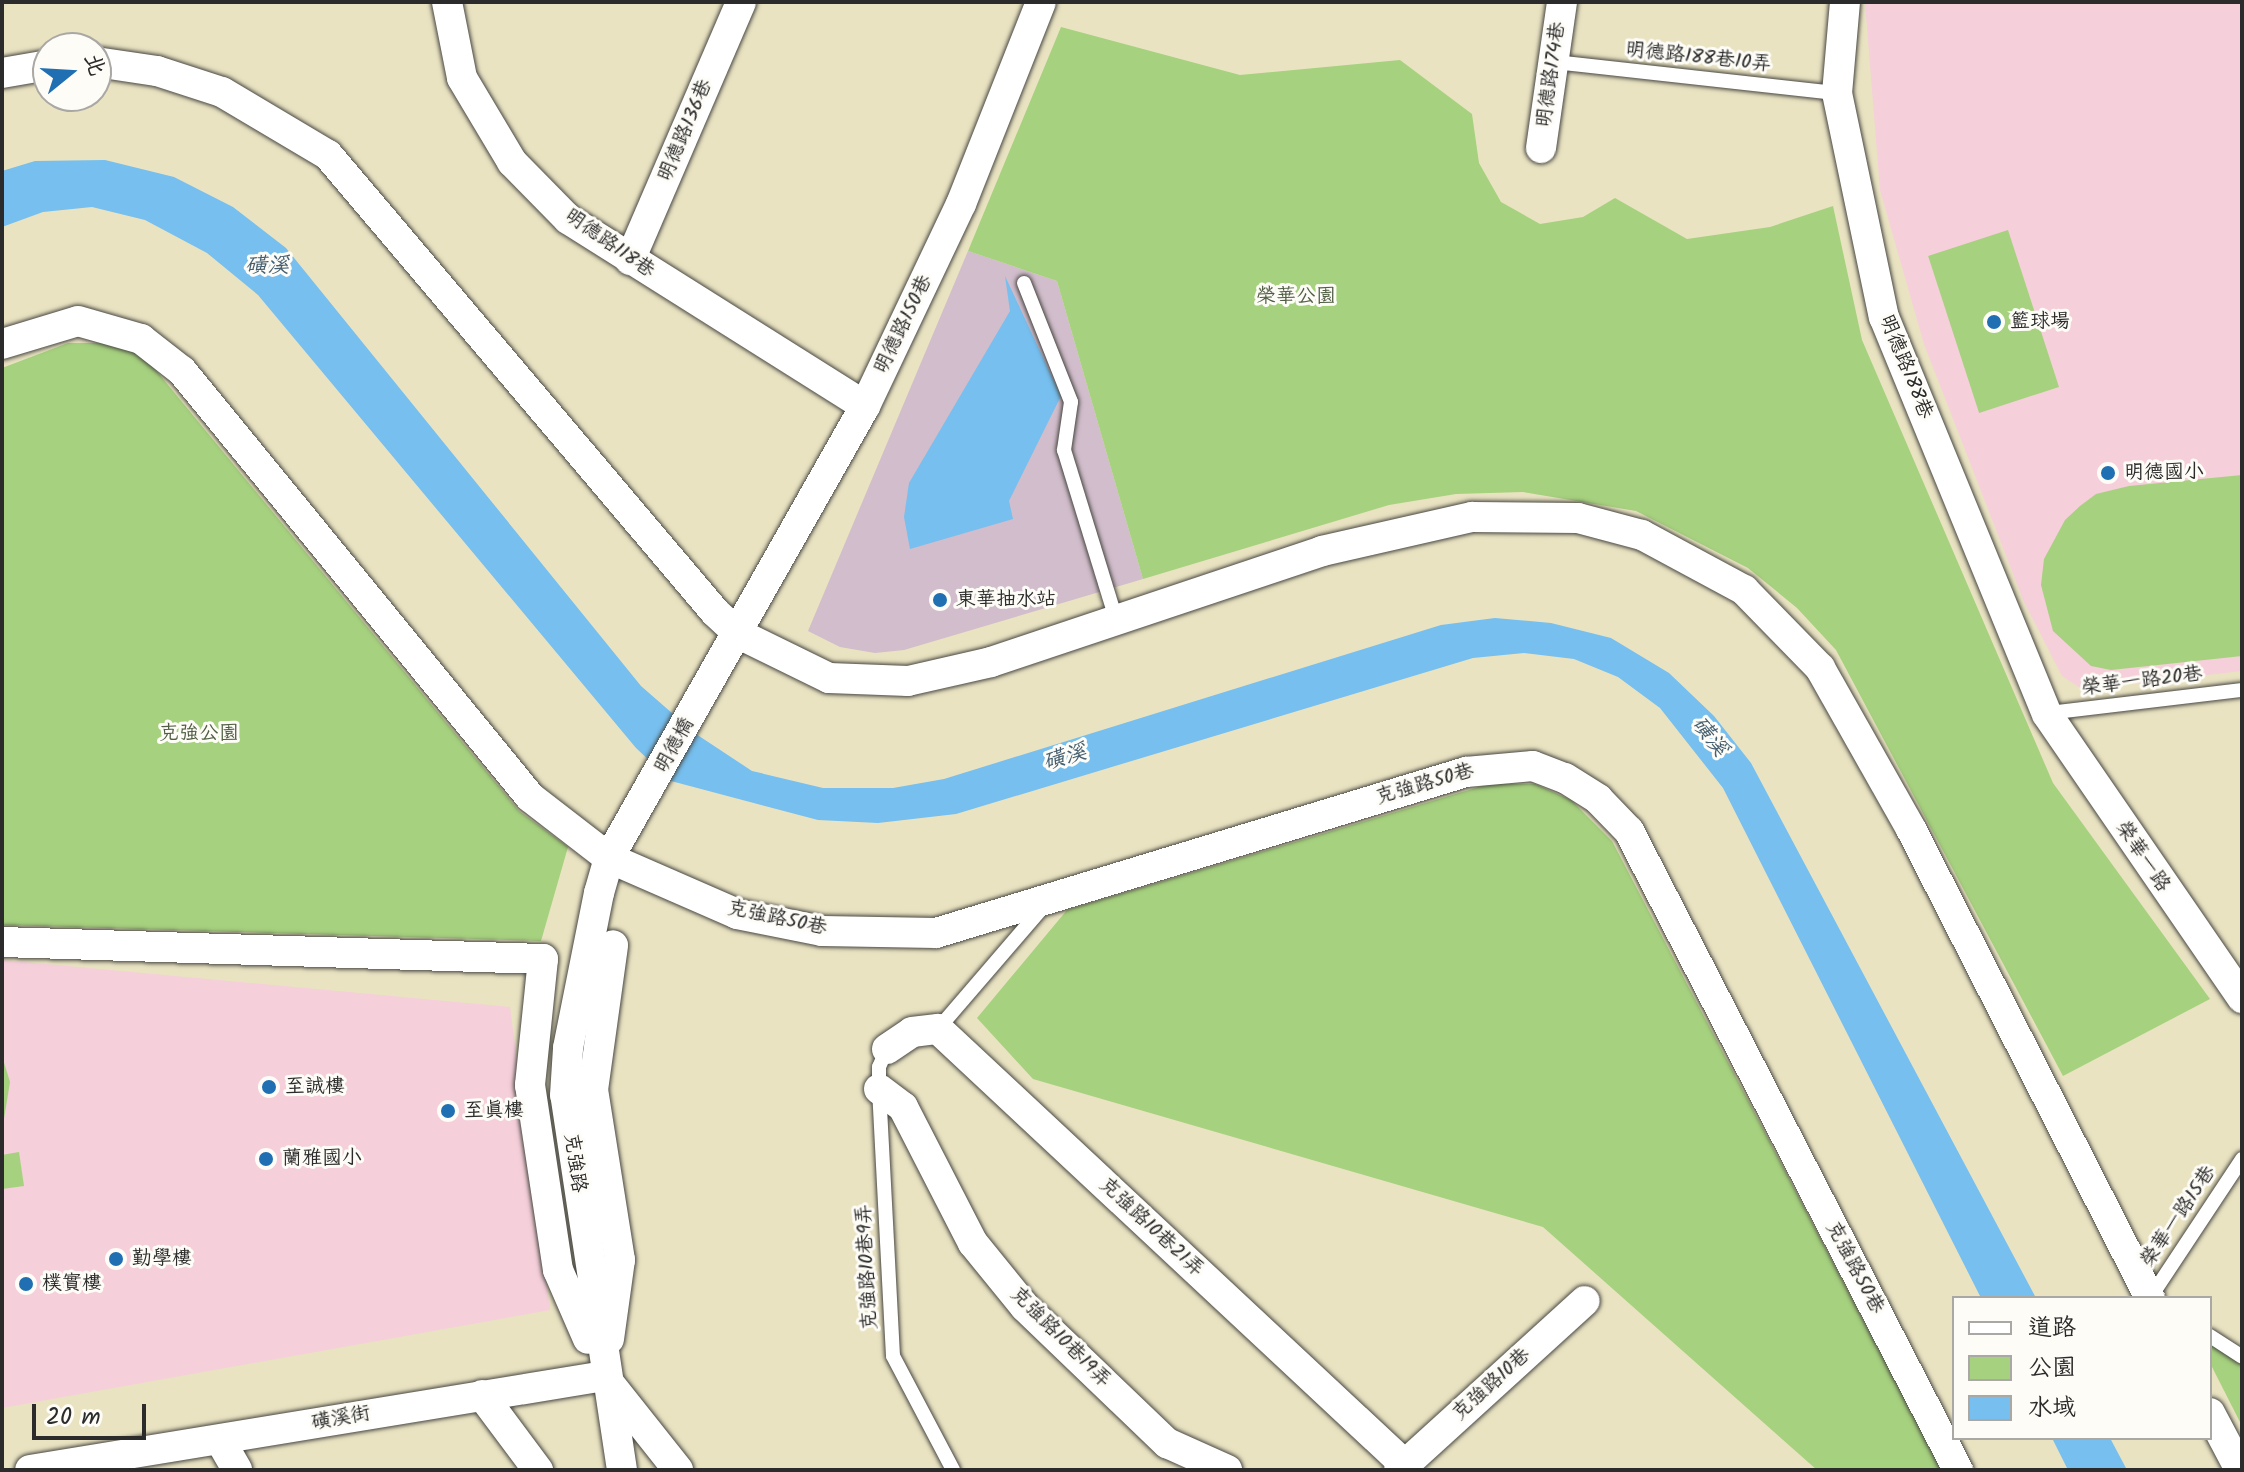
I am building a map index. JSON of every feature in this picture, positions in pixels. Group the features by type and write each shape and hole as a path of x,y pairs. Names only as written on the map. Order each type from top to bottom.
{"street":[{"name":"明德路118巷","path":"447,2 462,78 512,162 568,219 865,406"},
{"name":"明德路136巷","path":"630,260 741,2"},
{"name":"明德路150巷","path":"739,634 865,406 961,204 1041,2"},
{"name":"明德路174巷","path":"1541,148 1562,2"},
{"name":"明德路188巷","path":"1845,2 1837,93 1884,317 2047,714"},
{"path":"112,64 157,71 222,92 328,155 540,409 739,634 829,678 908,681 991,662 1115,616 1322,551 1472,517 1511,513 1578,518 1642,535 1744,590 1820,668 1911,829 2149,1296"},
{"path":"2,73 32,68"},
{"name":"克強路50巷","path":"2,344 78,321 141,339 182,371 530,797 609,858 737,914 822,931 936,933 1466,772 1533,766 1565,778 1598,799 1629,831 1958,1470"},
{"name":"明德橋","path":"609,858 739,634"},
{"name":"榮華一路","path":"2047,714 2242,998"},
{"name":"克強路","path":"609,858 568,1048 565,1095 604,1376 622,1470"},
{"path":"2,942 543,959 530,1085 558,1270 604,1376 678,1470"},
{"path":"604,1376 620,1260 593,1090 613,945"},
{"path":"887,1049 912,1032 938,1029"},
{"name":"克強路10巷21弄","path":"938,1029 1402,1467"},
{"name":"克強路10巷19弄","path":"879,1089 903,1107 973,1243 1025,1307 1167,1443 1227,1470"},
{"name":"克強路10巷","path":"1402,1467 1585,1301"},
{"name":"磺溪街","path":"30,1470 604,1376"},
{"path":"482,1395 538,1470"},
{"path":"2212,1417 2240,1470"},
{"path":"220,1440 237,1470"}],"lane":[{"name":"明德路188巷10弄","path":"1555,62 1837,93"},
{"path":"1024,283 1071,402 1064,450 1115,616"},
{"name":"榮華一路20巷","path":"2047,714 2242,690"},
{"path":"938,1029 1054,895"},
{"name":"克強路10巷9弄","path":"887,1049 879,1067 879,1089 893,1356 953,1470"},
{"name":"榮華一路15巷","path":"2151,1296 2242,1159"},
{"path":"2212,1337 2242,1357"}],"shaded area":[{"name":"明德國小","path":"1865,2 2242,2 2242,671 2082,689 2062,676 2024,602 1924,344 1880,190"},
{"name":"東華抽水站","path":"968,251 1057,281 1143,579 904,650 875,653 840,647 808,631"},
{"name":"蘭雅國小","path":"2,960 510,1007 550,1310 2,1408"}],"green space":[{"name":"榮華公園","path":"1061,27 1240,75 1400,60 1472,114 1479,163 1501,202 1540,224 1583,217 1615,198 1687,239 1770,227 1833,206 1862,340 2053,783 2210,999 2063,1076 1836,650 1797,608 1748,568 1636,511 1523,492 1456,494 1389,505 1143,579 1057,281 968,251"},
{"name":"籃球場","path":"2008,230 2059,387 1979,413 1928,256"},
{"name":"克強公園","path":"68,343 112,343 145,357 519,811 568,847 541,941 2,925 2,368"},
{"path":"2242,475 2242,656 2111,670 2091,666 2053,631 2041,585 2044,559 2065,520 2080,506 2096,494 2129,486"},
{"path":"1489,784 1535,784 1571,800 1612,841 1942,1470 1817,1470 1543,1227 1033,1079 977,1018 1067,910"},
{"path":"2,1056 10,1082 2,1131"},
{"path":"19,1152 24,1186 2,1189 2,1155"},
{"path":"2212,1337 2242,1364 2242,1426 2212,1367"}],"water":[{"name":"磺溪","path":"105,160 174,177 233,207 286,248 641,686 696,734 752,771 823,788 893,788 944,779 1441,625 1495,618 1551,623 1611,638 1669,673 1714,716 1751,763 2035,1296 1980,1296 1723,788 1660,708 1618,677 1574,659 1524,653 1473,658 956,814 878,823 818,820 671,781 636,748 258,295 207,253 145,220 92,207 43,212 2,227 2,171 35,161"},
{"path":"1005,276 1061,396 1009,501 1013,519 910,549 904,517 909,483 1010,311"},
{"path":"2053,1440 2111,1440 2127,1470 2068,1470"}],"place":[{"name":"籃球場","path":"1994,322"},
{"name":"明德國小","path":"2108,473"},
{"name":"東華抽水站","path":"940,600"},
{"name":"至誠樓","path":"269,1087"},
{"name":"至真樓","path":"448,1111"},
{"name":"蘭雅國小","path":"266,1159"},
{"name":"勤學樓","path":"116,1259"},
{"name":"樸實樓","path":"26,1284"}]}
